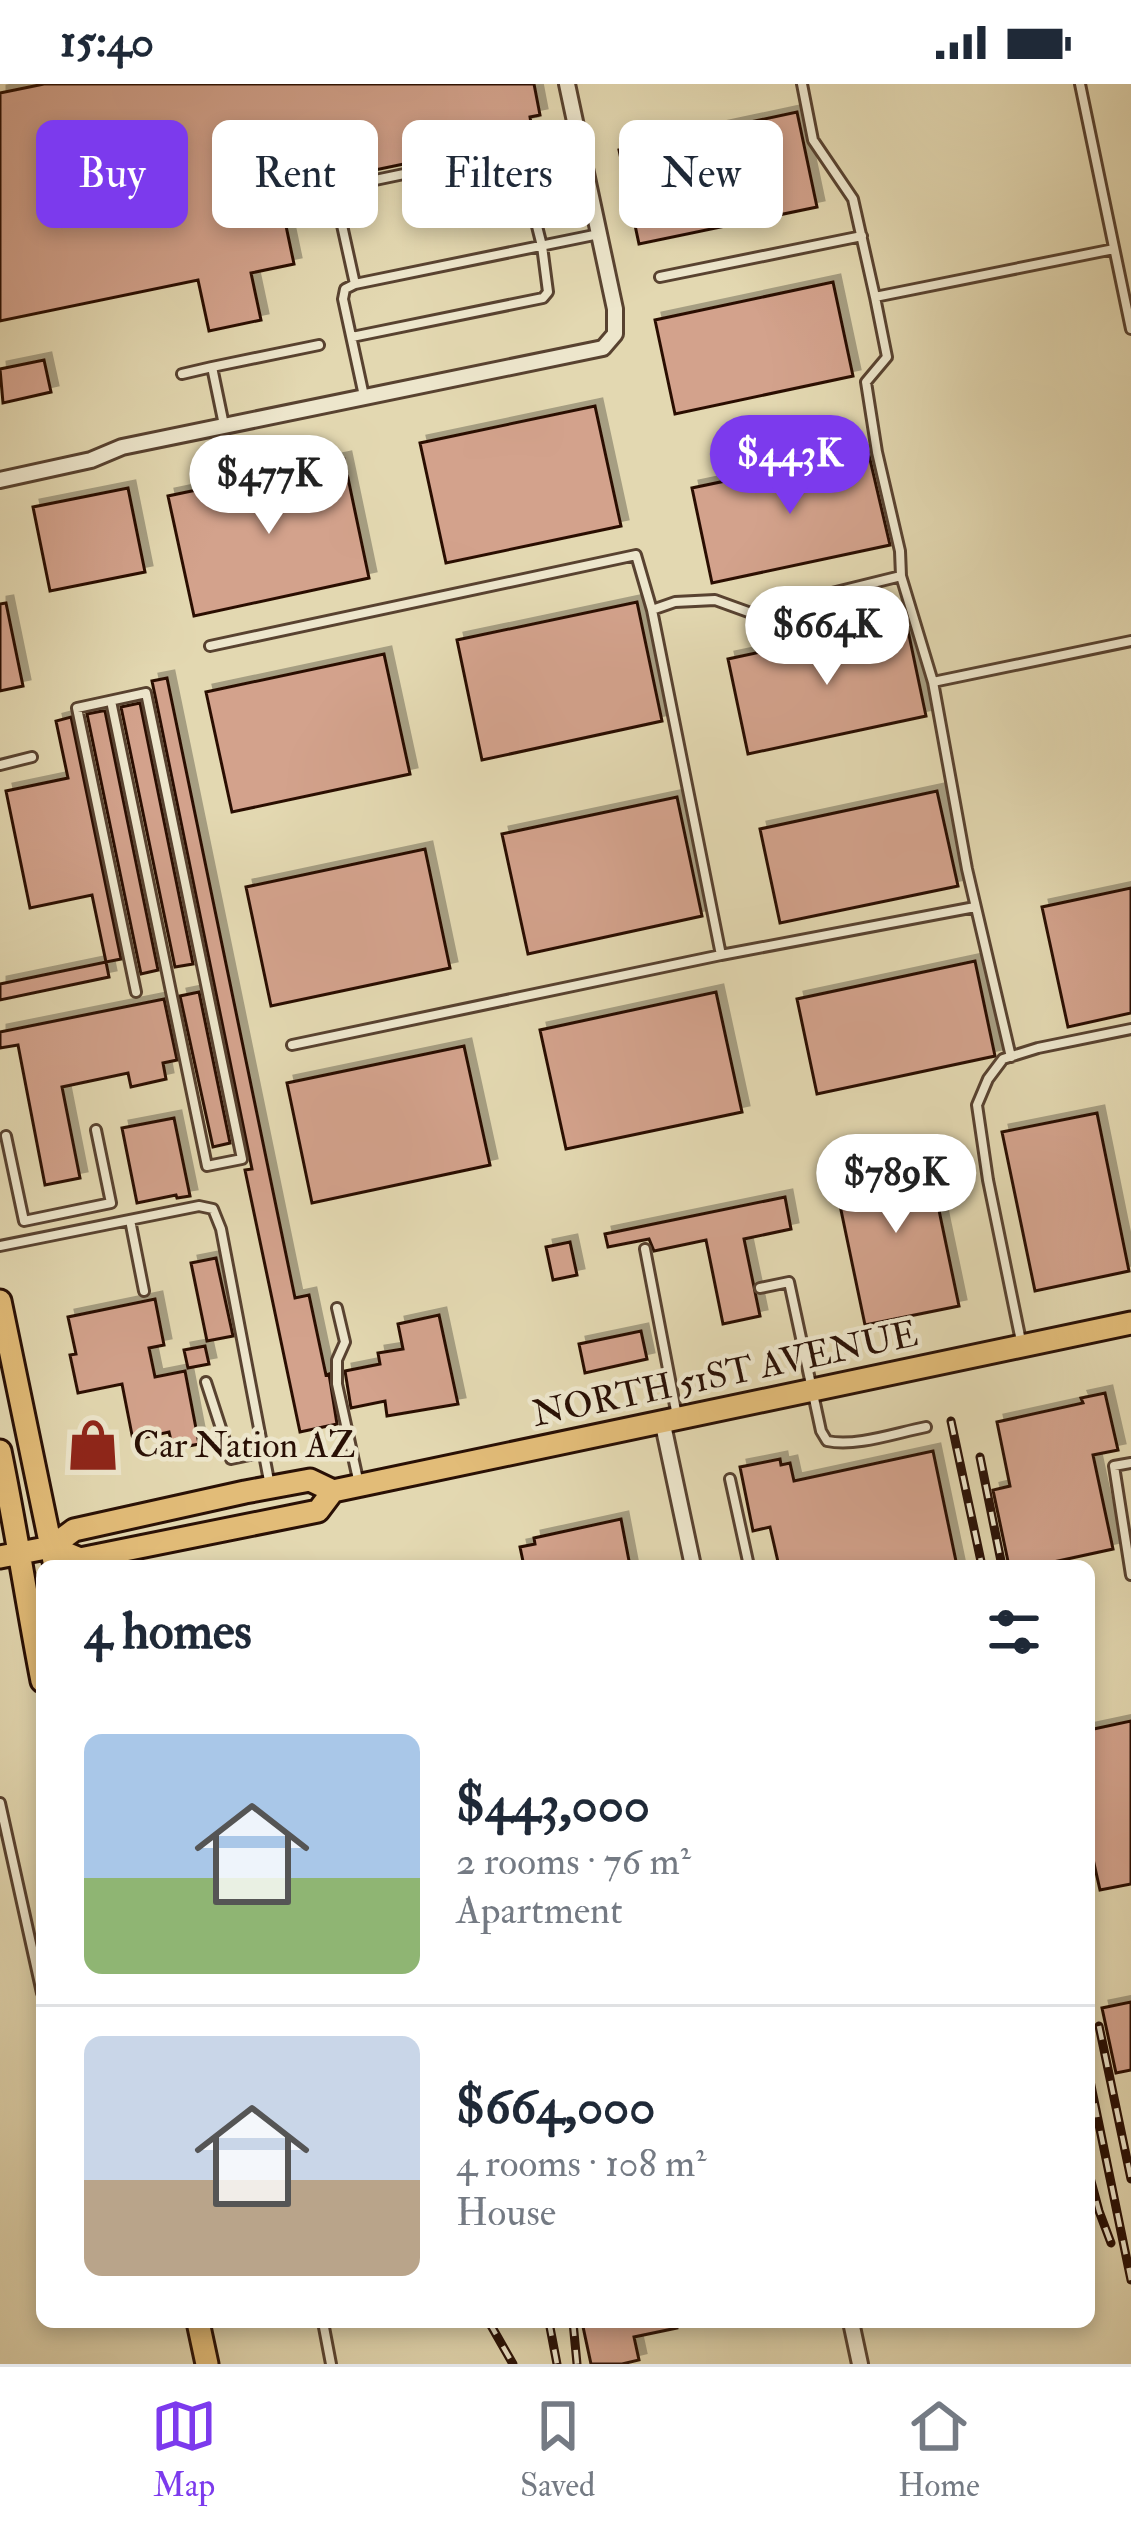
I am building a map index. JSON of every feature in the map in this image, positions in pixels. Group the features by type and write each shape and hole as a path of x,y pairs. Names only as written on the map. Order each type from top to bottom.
{"main road":[{"path":"0,1301 53,1556"},
{"name":"NORTH 51ST AVENUE","path":"11,1555 80,1559 317,1511 333,1491 1131,1323"},
{"path":"0,1451 11,1555 25,1593 36,1650"},
{"name":"NORTH 51ST AVENUE","path":"53,1556 74,1530 310,1480 333,1491"},
{"path":"199,2328 207,2364"}],"street":[{"path":"0,480 91,460 122,447 603,348 615,334 615,309 567,84"},
{"path":"670,1419 692,1560"},
{"path":"853,2328 860,2364"}],"lane":[{"path":"802,84 813,140 853,199 862,236 887,357 866,382 877,452 900,550 901,576 933,682 975,907 1011,1057"},
{"path":"1080,84 1131,329"},
{"path":"352,337 543,298 548,292 542,246 520,163 513,157 500,154 378,180"},
{"path":"343,228 355,284"},
{"path":"364,397 345,289 599,234"},
{"path":"660,277 862,236"},
{"path":"875,297 1114,249"},
{"path":"182,374 319,345"},
{"path":"212,367 224,426"},
{"path":"210,646 635,555 652,610 721,956"},
{"path":"652,610 675,602 716,600 751,613 901,576"},
{"path":"933,682 1131,641"},
{"path":"111,701 207,1166 242,1159 146,694 111,701 77,708 136,992"},
{"path":"0,764 32,758"},
{"path":"292,1045 975,907"},
{"path":"1022,1346 976,1105 1003,1059 1131,1029"},
{"path":"6,1136 24,1221 111,1203 96,1130"},
{"path":"0,1246 200,1206 213,1209 270,1488"},
{"path":"130,1220 144,1291"},
{"path":"645,1249 670,1419"},
{"path":"760,1288 789,1282 826,1441 844,1443 926,1427"},
{"path":"337,1308 345,1342 337,1360 337,1384 359,1485"},
{"path":"206,1382 231,1459 263,1452"},
{"path":"1131,1463 1114,1466 1131,1575"},
{"path":"730,1479 748,1560"},
{"path":"0,1803 36,1966"},
{"path":"324,2328 331,2364"}],"building":[{"path":"44,84 534,84 540,115 530,120 402,120 402,164 378,169 378,120 212,120 212,228 286,228 294,264 251,273 261,320 209,331 198,280 0,321 0,93"},
{"path":"797,112 817,207 783,214 783,120 760,120"},
{"path":"636,228 716,228 639,244"},
{"path":"833,282 853,376 675,414 655,320"},
{"path":"44,360 51,392 3,403 0,369"},
{"path":"595,406 621,526 446,563 420,443"},
{"path":"868,451 890,545 712,583 692,488"},
{"path":"344,459 369,578 194,616 168,496"},
{"path":"128,488 145,572 50,591 33,507"},
{"path":"637,602 662,721 482,760 457,640"},
{"path":"6,603 23,686 0,691 0,604"},
{"path":"906,621 926,716 748,754 728,659"},
{"path":"384,654 410,774 232,812 206,692"},
{"path":"167,678 295,1298 309,1295 329,1374 337,1424 300,1432 245,1170 252,1169 152,681"},
{"path":"140,703 193,964 175,967 121,707"},
{"path":"105,711 158,970 141,974 87,714"},
{"path":"71,717 121,959 106,962 92,895 30,908 6,791 68,778 56,721"},
{"path":"937,791 958,886 780,923 760,829"},
{"path":"677,797 702,916 528,954 502,834"},
{"path":"425,849 450,968 271,1006 246,887"},
{"path":"1131,888 1131,1013 1068,1027 1042,907"},
{"path":"975,961 995,1056 817,1094 797,999"},
{"path":"106,962 109,977 0,1000 0,984"},
{"path":"199,992 230,1143 213,1147 180,996"},
{"path":"716,992 742,1112 566,1149 540,1030"},
{"path":"164,999 177,1060 163,1063 166,1079 131,1087 128,1073 62,1087 80,1178 45,1185 18,1045 0,1048 0,1032"},
{"path":"464,1046 490,1165 312,1203 287,1083"},
{"path":"1097,1113 1129,1271 1035,1291 1002,1132"},
{"path":"174,1118 190,1196 137,1203 122,1128"},
{"path":"926,1148 959,1306 865,1325 832,1167"},
{"path":"785,1197 791,1229 744,1239 760,1316 723,1324 706,1240 654,1251 649,1239 608,1247 605,1234"},
{"path":"570,1242 577,1275 553,1280 546,1247"},
{"path":"216,1258 233,1336 207,1341 191,1263"},
{"path":"155,1299 164,1345 149,1348 155,1377 185,1371 199,1444 173,1449 169,1432 133,1440 122,1384 78,1393 68,1317"},
{"path":"439,1315 458,1404 387,1416 385,1401 351,1408 345,1371 380,1364 378,1353 403,1349 398,1324"},
{"path":"641,1331 647,1359 585,1373 579,1344"},
{"path":"205,1346 209,1364 188,1368 184,1350"},
{"path":"1105,1393 1118,1450 1093,1455 1113,1549 1063,1560 1008,1560 993,1490 1010,1486 997,1422 1083,1403 1081,1398"},
{"path":"933,1451 956,1560 778,1560 770,1527 753,1531 740,1467 780,1459 781,1465 790,1463 794,1481"},
{"path":"621,1519 629,1560 523,1560 520,1547 535,1544 534,1538"},
{"path":"1131,1721 1131,1884 1100,1890 1095,1868 1095,1729"},
{"path":"1131,2002 1131,2070 1116,2073 1102,2008"},
{"path":"583,2328 677,2328 634,2337 639,2360 591,2364"}],"railway":[{"path":"951,1421 981,1560"},
{"path":"980,1457 1001,1560"},
{"path":"1099,2026 1131,2179"},
{"path":"1095,2105 1131,2280"},
{"path":"1095,2196 1111,2243"},
{"path":"492,2328 513,2364"},
{"path":"550,2328 557,2364"},
{"path":"574,2328 577,2364"}],"place":[{"name":"Car Nation AZ","path":"93,1445"}]}
